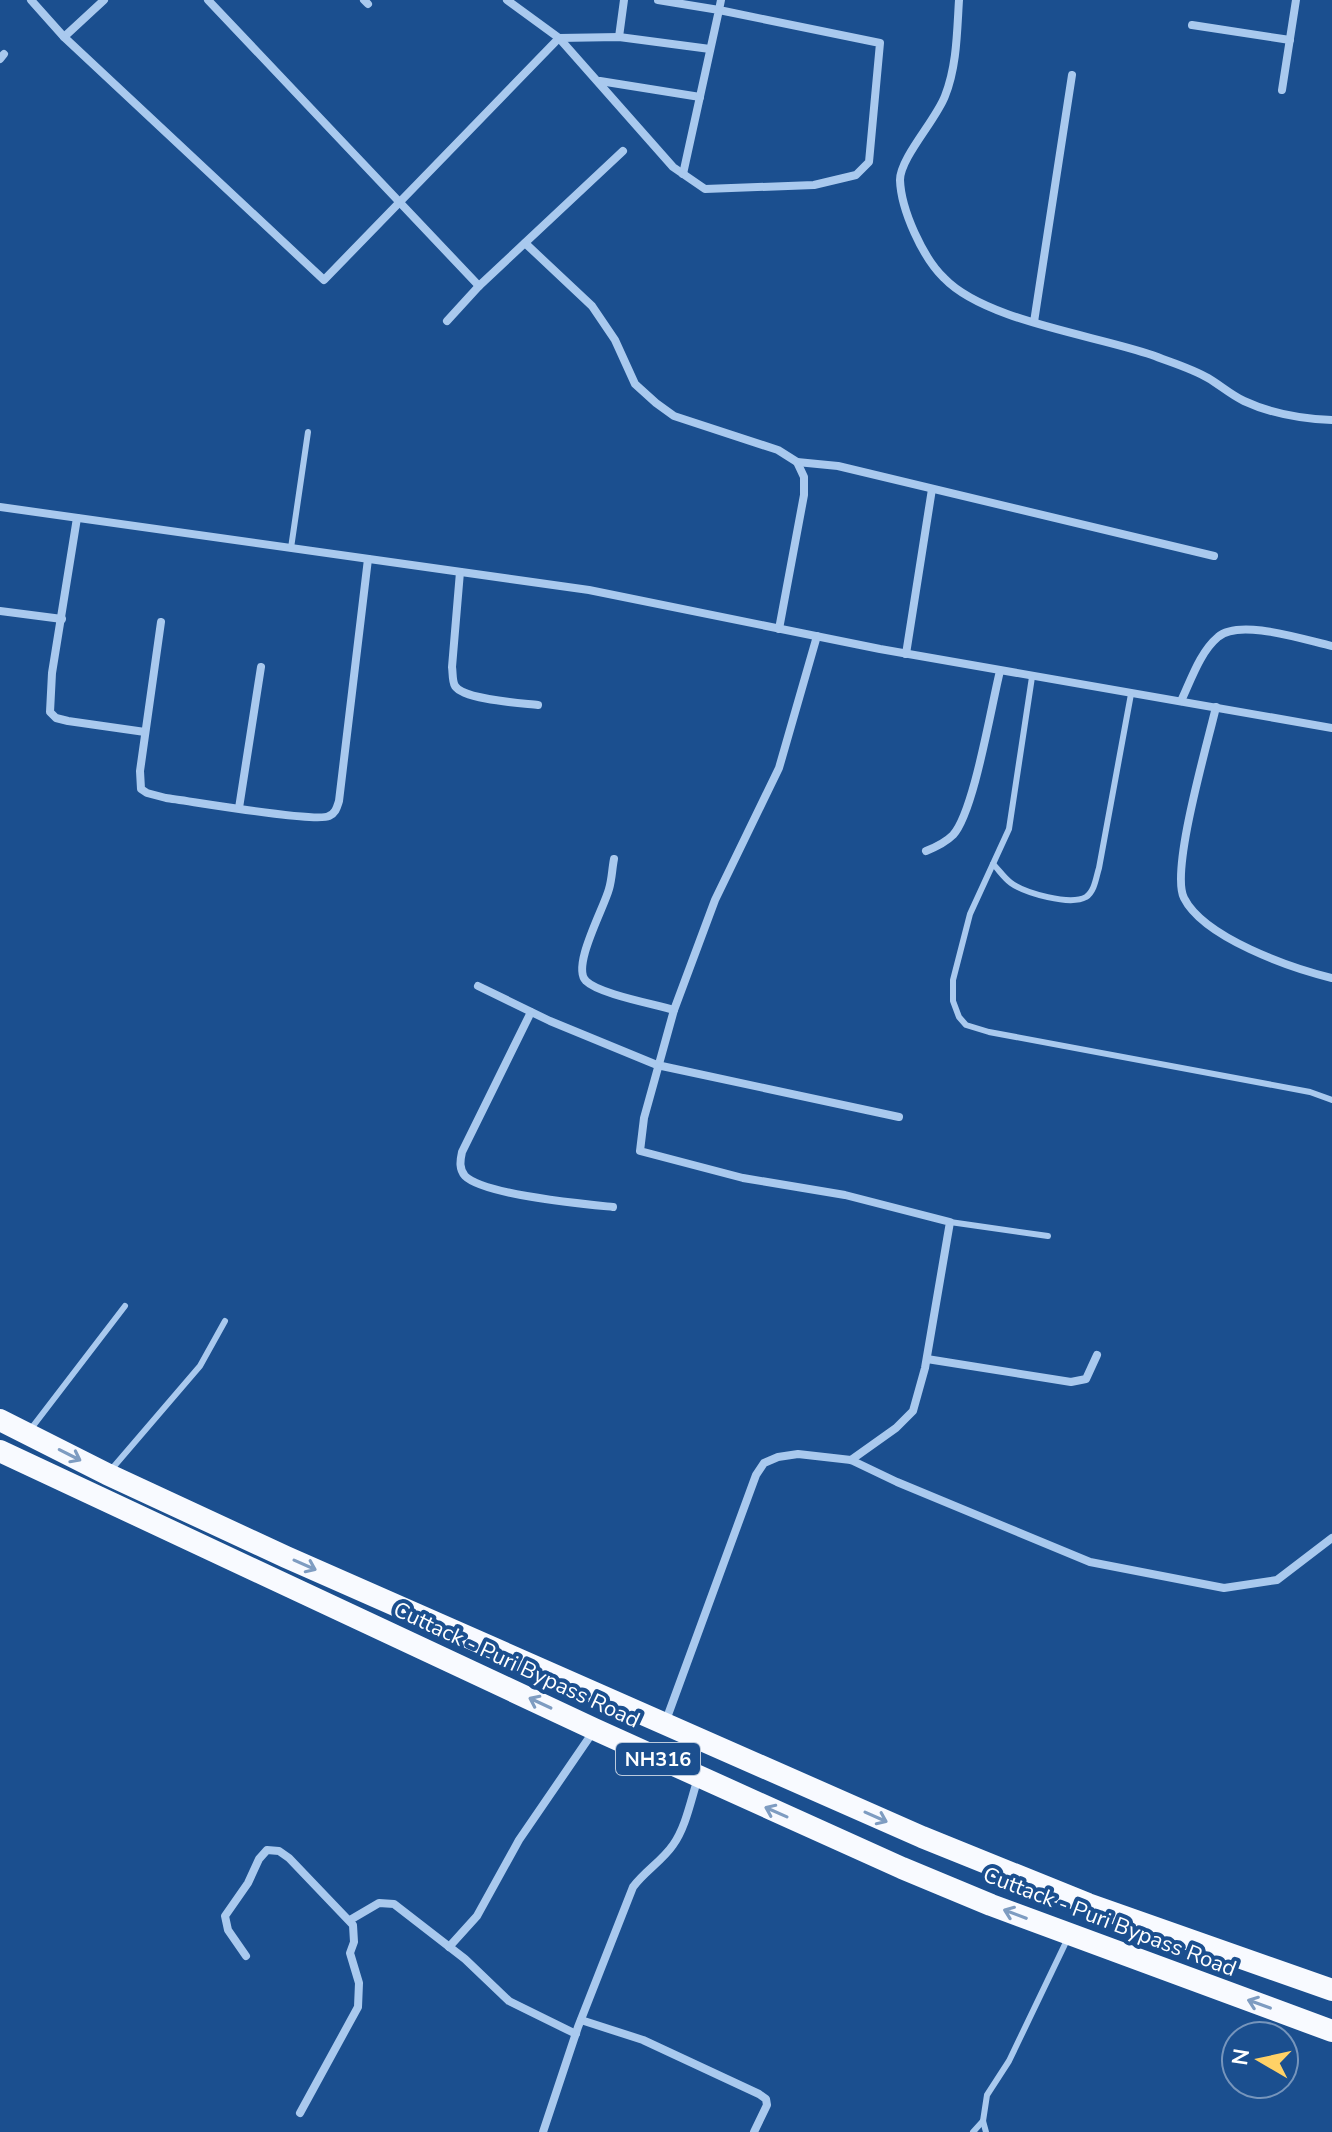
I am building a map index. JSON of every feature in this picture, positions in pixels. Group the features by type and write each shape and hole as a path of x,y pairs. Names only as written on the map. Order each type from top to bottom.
{"highway":[{"name":"Cuttack - Puri Bypass Road","path":"0,1420 107,1474 286,1557 934,1843 1088,1904 1332,1990"},
{"name":"Cuttack - Puri Bypass Road","path":"0,1451 594,1729 902,1868 1332,2031"}],"street":[{"path":"31,0 64,37 324,280 559,38 619,37 710,49"},
{"path":"64,37 104,0"},
{"path":"208,0 479,286"},
{"path":"507,0 559,38 673,167 705,189 814,185 856,175 869,162 880,43 720,5 658,0"},
{"path":"619,37 624,0"},
{"path":"959,0 956,49 946,94 934,119 904,162 900,179 925,254 944,279 974,301 1034,322 1151,355 1206,376 1243,400 1276,413 1332,420"},
{"path":"1282,90 1296,0"},
{"path":"683,174 720,5"},
{"path":"1192,25 1290,40"},
{"path":"1034,322 1072,75"},
{"path":"599,81 700,97"},
{"path":"447,321 479,286 623,151"},
{"path":"525,243 592,306 615,340 635,384 674,416 778,450 797,462 838,466 1214,556"},
{"path":"779,629 804,495 804,477 797,462"},
{"path":"906,654 932,489"},
{"path":"0,507 589,590 906,654 1332,728"},
{"path":"77,518 49,700 50,712 56,718 68,721 145,732"},
{"path":"161,622 140,771 141,789 166,798 321,819 334,813 339,801 368,559"},
{"path":"460,572 452,667 457,690 538,705"},
{"path":"0,611 62,619"},
{"path":"1181,701 1202,657 1216,637 1228,630 1247,628 1332,646"},
{"path":"817,636 779,768 715,900 674,1010 644,1118 640,1151 743,1178 845,1195 950,1222 927,1359 913,1411 896,1428 851,1460"},
{"path":"239,808 261,667"},
{"path":"926,851 941,845 954,834 966,811 1000,671"},
{"path":"1216,707 1183,853 1180,878 1183,897 1197,916 1233,942 1304,971 1332,978"},
{"path":"614,859 609,888 585,952 581,975 601,990 674,1010"},
{"path":"478,986 657,1065 899,1117"},
{"path":"531,1012 462,1152 460,1165 464,1175 474,1182 540,1199 613,1207"},
{"path":"927,1359 1071,1382 1086,1379 1097,1355"},
{"path":"665,1724 756,1475 764,1463 778,1457 798,1454 851,1460 1090,1562 1224,1588 1277,1580 1332,1538"},
{"path":"449,1947 477,1916 519,1840 594,1729"},
{"path":"543,2132 581,2020 633,1887 677,1839 698,1777"},
{"path":"246,1956 228,1930 225,1916 248,1883 259,1859 267,1850 279,1851 350,1920 354,1934 350,1960 359,1983 358,2007 300,2113"},
{"path":"350,1920 386,1902 394,1904 449,1947 509,2001 576,2034"},
{"path":"581,2020 643,2040 759,2094 766,2099 767,2105 754,2132"}],"lane":[{"path":"291,548 308,432"},
{"path":"1032,677 1009,829 970,914 953,980 953,1001 959,1017 966,1025 989,1032 1310,1092 1332,1100"},
{"path":"993,864 1009,882 1022,890 1072,900 1085,898 1092,891 1099,868 1131,694"},
{"path":"950,1222 1048,1236"},
{"path":"28,1433 125,1306"},
{"path":"107,1474 200,1366 225,1321"},
{"path":"986,2132 983,2121 987,2095 1009,2061 1070,1934"},
{"path":"973,2132 983,2121"}]}
